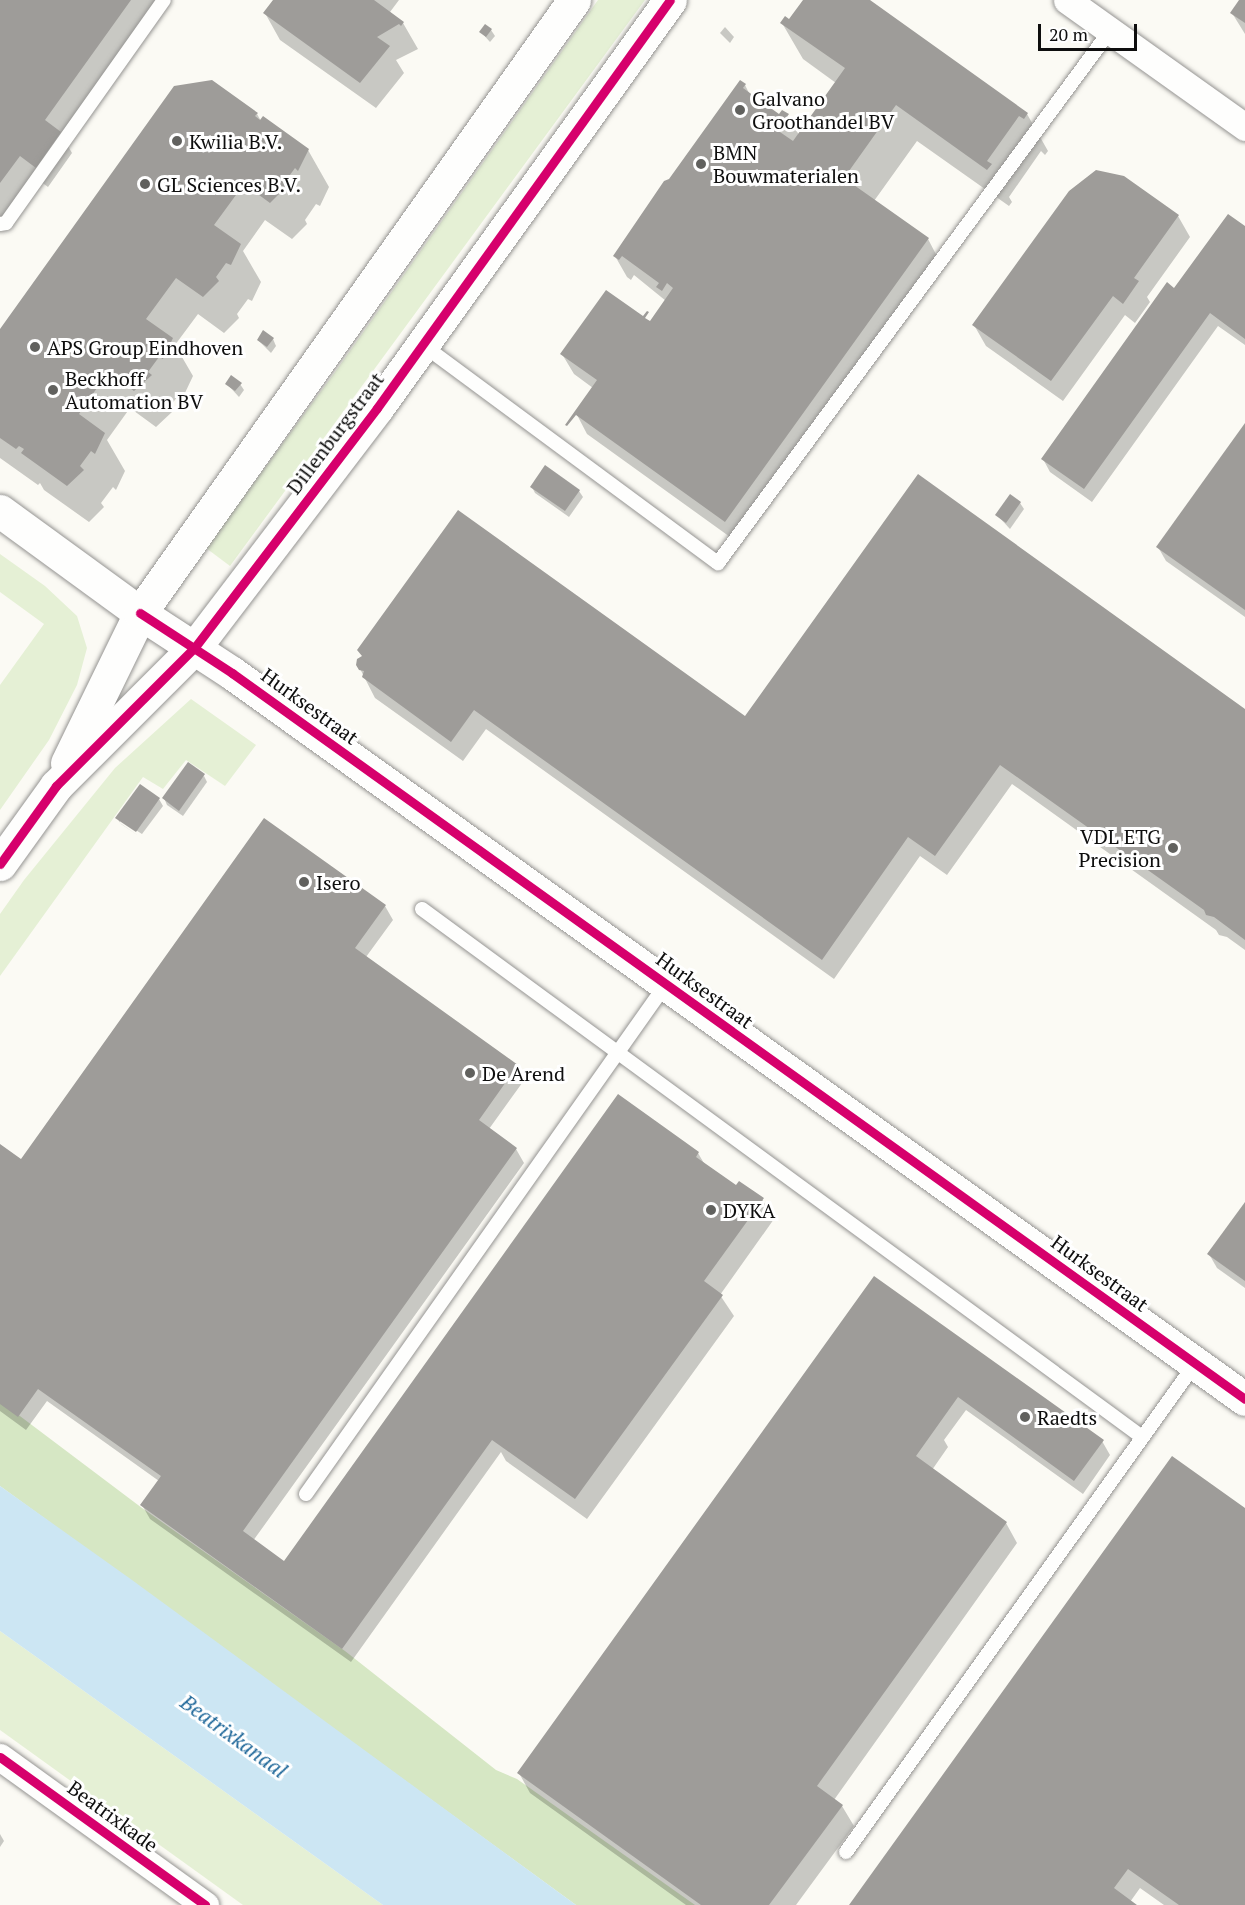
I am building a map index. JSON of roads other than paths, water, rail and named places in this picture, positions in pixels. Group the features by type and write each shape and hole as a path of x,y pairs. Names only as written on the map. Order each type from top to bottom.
{"street":[{"name":"Dillenburgstraat","path":"56,786 140,613 574,0"},
{"name":"Dillenburgstraat","path":"0,864 56,786 195,647 423,345 670,0"},
{"path":"1067,0 1245,127"},
{"name":"Hurksestraat","path":"0,511 140,613 195,647 1245,1400"},
{"name":"Beatrixkade","path":"0,1757 205,1905"}],"lane":[{"path":"0,224 6,222 164,0"},
{"path":"423,345 718,563 1110,31"},
{"path":"423,909 1142,1437"},
{"path":"306,1494 666,984"},
{"path":"846,1852 1195,1364"}],"water":[{"name":"Beatrixkanaal","path":"0,1486 576,1905 383,1905 0,1631"}],"place":[{"name":"Galvano Groothandel BV","path":"740,110"},
{"name":"Kwilia B.V.","path":"177,141"},
{"name":"BMN Bouwmaterialen","path":"701,164"},
{"name":"GL Sciences B.V.","path":"145,184"},
{"name":"APS Group Eindhoven","path":"35,347"},
{"name":"Beckhoff Automation BV","path":"53,390"},
{"name":"VDL ETG Precision","path":"1173,848"},
{"name":"Isero","path":"304,882"},
{"name":"De Arend","path":"470,1073"},
{"name":"DYKA","path":"711,1210"},
{"name":"Raedts","path":"1025,1417"}]}
